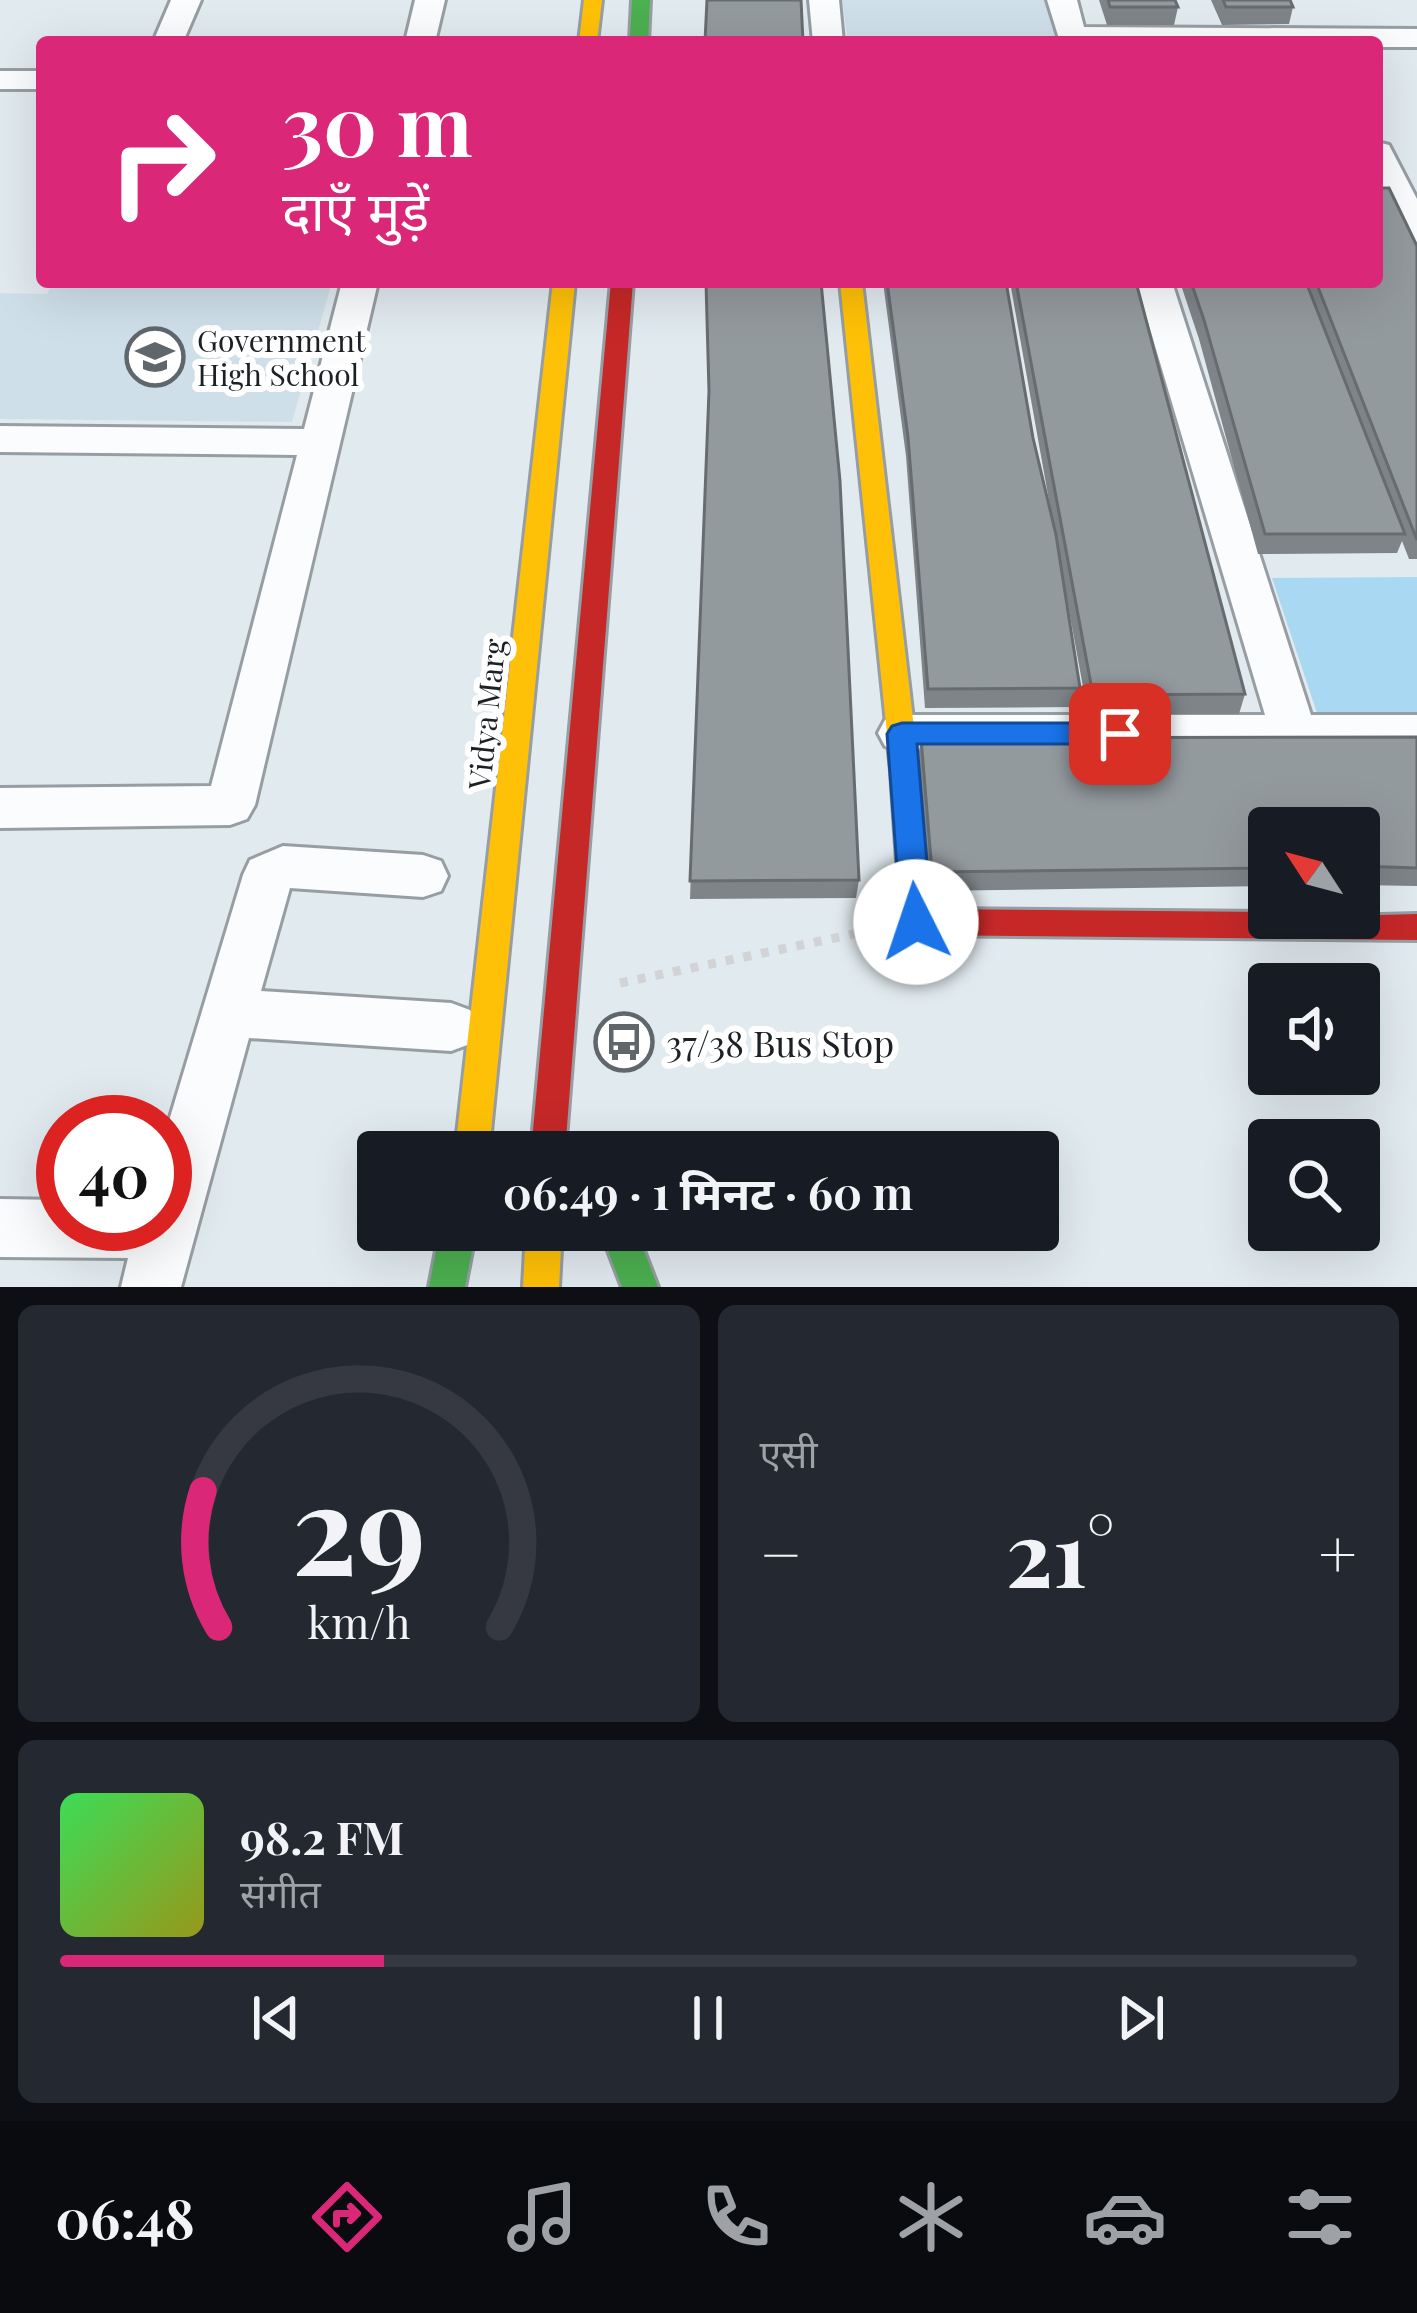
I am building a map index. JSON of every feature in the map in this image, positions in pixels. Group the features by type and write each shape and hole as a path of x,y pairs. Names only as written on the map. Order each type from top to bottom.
{"main road":[{"path":"589,36 592,0"},
{"path":"639,36 641,0"},
{"name":"Vidya Marg","path":"474,1131 563,288"},
{"path":"550,1131 621,288"},
{"path":"852,288 902,734 916,922 1417,927"},
{"path":"556,1041 577,1120"},
{"path":"447,1287 454,1251"},
{"path":"542,1287 543,1251"},
{"path":"626,1251 640,1287"}],"street":[{"path":"171,36 186,0"},
{"path":"421,36 430,0"},
{"path":"824,0 827,36"},
{"path":"1062,0 1071,36"},
{"path":"1307,0 1325,36"},
{"path":"1383,38 1417,38"},
{"path":"0,80 36,80"},
{"path":"1386,191 1417,234"},
{"path":"0,808 230,805 358,288"},
{"path":"1156,288 1294,734"},
{"path":"0,439 320,442"},
{"path":"902,734 1417,733"},
{"path":"192,1138 268,875 283,867 423,876"},
{"path":"227,1013 451,1027"},
{"path":"0,1228 36,1228"},
{"path":"151,1287 160,1251"}],"path":[{"path":"620,983 916,922"}],"shaded area":[{"path":"842,0 1047,0 1056,36 847,36"},
{"name":"Government High School","path":"50,288 330,288 292,422 0,419 0,293 47,294"},
{"path":"1417,577 1417,715 1318,716 1272,578"}],"building":[{"path":"707,0 801,0 803,36 705,36"},
{"path":"1108,0 1175,0 1178,7 1110,7"},
{"path":"1223,0 1290,0 1293,7 1226,7"},
{"path":"1383,188 1389,188 1417,246 1417,540 1318,288 1383,288"},
{"path":"706,288 822,288 840,481 859,880 690,881 709,391"},
{"path":"888,288 1007,288 1033,438 1056,535 1080,688 928,689 908,437"},
{"path":"1017,288 1138,288 1245,694 1093,695"},
{"path":"1193,288 1308,288 1405,534 1265,534"},
{"path":"1417,737 1417,868 1380,867 1380,807 1248,807 1248,868 932,872 921,738"}],"traffic: fast":[{"path":"639,36 641,0"},
{"path":"447,1287 454,1251"},
{"path":"626,1251 640,1287"}],"traffic: slow":[{"path":"589,36 593,0"},
{"path":"474,1131 563,288"},
{"path":"852,288 905,771"},
{"path":"541,1287 543,1251"}],"traffic: jam":[{"path":"550,1131 621,288"},
{"path":"905,771 917,922 1417,927"}],"place":[{"name":"Government High School","path":"155,357"},
{"name":"37/38 Bus Stop","path":"624,1042"}],"route":[{"path":"916,922 902,734 1120,734"}]}
